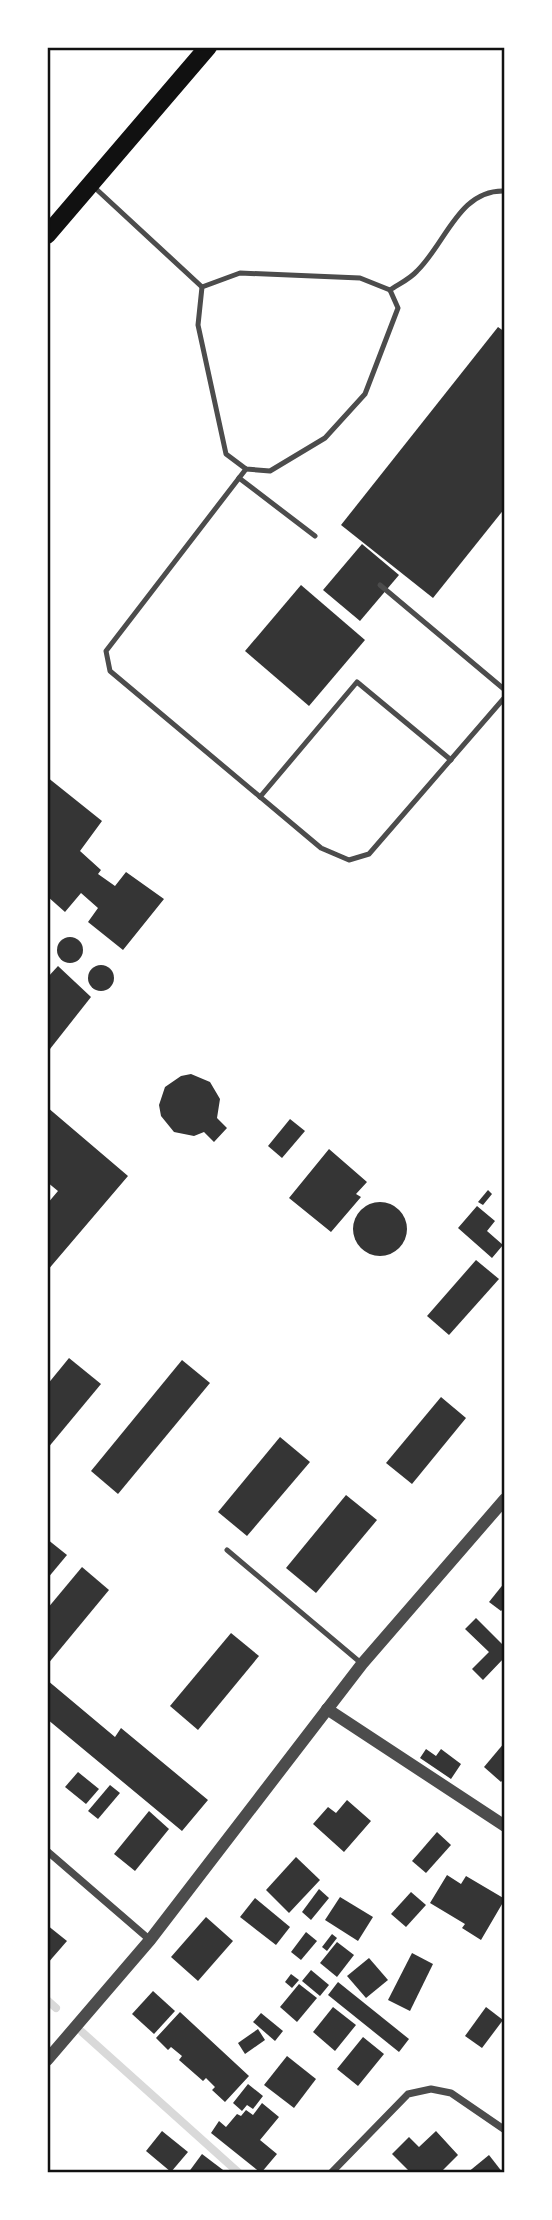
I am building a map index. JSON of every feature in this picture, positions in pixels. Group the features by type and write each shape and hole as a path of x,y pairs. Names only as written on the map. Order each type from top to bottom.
{"main road":[{"path":"47,235 208,47"}],"street":[{"path":"47,2060 150,1940 362,1664 505,1499"},
{"path":"327,1709 505,1826"},
{"path":"47,1851 150,1940"},
{"path":"331,2173 408,2094 431,2090 451,2093 505,2130"}],"lane":[{"path":"92,185 202,286"},
{"path":"390,289 417,272 469,202 488,190 505,191"},
{"path":"240,273 360,278 390,289 398,308 365,394 325,438 270,471 246,468 226,454 198,325 202,286 240,273"},
{"path":"246,468 106,650 110,671 321,848 349,860 369,854 505,697"},
{"path":"239,478 315,536"},
{"path":"380,585 505,690"},
{"path":"260,797 356,682 451,760"},
{"path":"227,1550 362,1664"}],"building":[{"path":"498,327 505,332 505,508 433,598 341,525"},
{"path":"362,544 399,575 360,621 323,590"},
{"path":"301,585 365,640 309,706 245,651"},
{"path":"47,777 102,821 80,851 101,870 98,874 115,886 126,872 164,899 123,950 88,922 98,908 81,893 65,912 47,896"},
{"path":"70,937 79,941 83,950 79,959 70,963 61,959 57,950 61,941"},
{"path":"101,965 110,969 114,978 110,987 101,991 92,987 88,978 92,969"},
{"path":"58,966 91,997 50,1049 47,978"},
{"path":"191,1074 210,1082 220,1099 217,1118 227,1128 214,1142 204,1132 194,1136 174,1132 161,1116 159,1105 165,1087 181,1076"},
{"path":"47,1107 128,1176 47,1271 47,1204 58,1191 47,1182"},
{"path":"290,1119 305,1131 282,1158 268,1146"},
{"path":"329,1149 367,1182 356,1194 361,1197 331,1232 289,1198"},
{"path":"488,1190 492,1194 483,1205 478,1202"},
{"path":"380,1202 399,1210 407,1229 399,1248 380,1256 361,1248 353,1229 361,1210"},
{"path":"477,1206 495,1221 487,1231 503,1245 492,1258 458,1228"},
{"path":"476,1260 499,1279 449,1335 427,1316"},
{"path":"69,1358 101,1384 47,1449 47,1385"},
{"path":"182,1360 210,1383 118,1494 91,1471"},
{"path":"441,1397 466,1418 412,1484 386,1463"},
{"path":"280,1437 310,1462 247,1536 218,1512"},
{"path":"346,1495 377,1520 316,1593 286,1568"},
{"path":"47,1539 67,1555 47,1579"},
{"path":"82,1567 109,1590 47,1665 47,1609"},
{"path":"505,1582 505,1607 501,1611 489,1602"},
{"path":"476,1618 505,1647 505,1657 483,1680 472,1669 489,1652 465,1629"},
{"path":"231,1633 259,1656 198,1730 170,1706"},
{"path":"47,1680 115,1737 121,1728 208,1800 182,1831 47,1719"},
{"path":"505,1742 505,1777 501,1782 484,1767"},
{"path":"426,1749 436,1756 441,1749 461,1764 451,1779 420,1758"},
{"path":"78,1772 99,1789 86,1804 65,1787"},
{"path":"110,1785 120,1793 98,1819 88,1811"},
{"path":"347,1800 371,1821 344,1852 313,1824 328,1807 336,1813"},
{"path":"149,1811 169,1829 135,1871 114,1854"},
{"path":"437,1832 451,1845 426,1873 412,1861"},
{"path":"296,1857 320,1880 289,1913 266,1890"},
{"path":"447,1875 461,1884 466,1876 505,1899 481,1940 462,1928 465,1924 430,1903"},
{"path":"319,1889 329,1898 311,1920 302,1912"},
{"path":"411,1892 426,1905 406,1927 391,1914"},
{"path":"340,1897 373,1917 358,1941 325,1920"},
{"path":"255,1898 290,1927 276,1945 240,1917"},
{"path":"206,1917 233,1941 198,1981 171,1957"},
{"path":"47,1925 67,1941 47,1964"},
{"path":"306,1932 317,1941 301,1960 291,1952"},
{"path":"332,1934 337,1938 327,1951 322,1947"},
{"path":"337,1942 354,1955 337,1977 320,1963"},
{"path":"412,1953 433,1964 410,2011 388,2000"},
{"path":"369,1958 388,1980 366,1998 347,1976"},
{"path":"311,1970 329,1985 320,1996 302,1981"},
{"path":"291,1974 299,1980 292,1988 285,1982"},
{"path":"338,1982 409,2039 399,2052 328,1995"},
{"path":"299,1984 317,1998 297,2022 280,2007"},
{"path":"153,1991 175,2011 154,2034 132,2014"},
{"path":"333,2007 356,2025 335,2051 313,2032"},
{"path":"486,2007 503,2020 482,2048 465,2036"},
{"path":"180,2012 249,2076 225,2102 212,2090 215,2087 206,2078 203,2081 179,2060 182,2056 171,2047 168,2050 156,2038"},
{"path":"261,2013 283,2031 275,2041 253,2022"},
{"path":"258,2029 265,2040 245,2054 238,2043"},
{"path":"363,2037 384,2054 358,2086 337,2069"},
{"path":"287,2056 316,2079 294,2108 264,2085"},
{"path":"248,2084 263,2096 253,2109 247,2105 242,2111 233,2103"},
{"path":"262,2103 279,2117 260,2140 277,2154 261,2173 211,2133 219,2121 226,2127 237,2114 241,2116 246,2110 253,2115"},
{"path":"162,2131 188,2152 171,2172 146,2151"},
{"path":"436,2131 458,2155 440,2173 411,2173 392,2154 409,2137 419,2147"},
{"path":"202,2154 227,2173 188,2173"},
{"path":"489,2155 503,2173 467,2173"}],"waterway":[{"path":"47,2000 56,2008"},
{"path":"82,2032 239,2173"}]}
